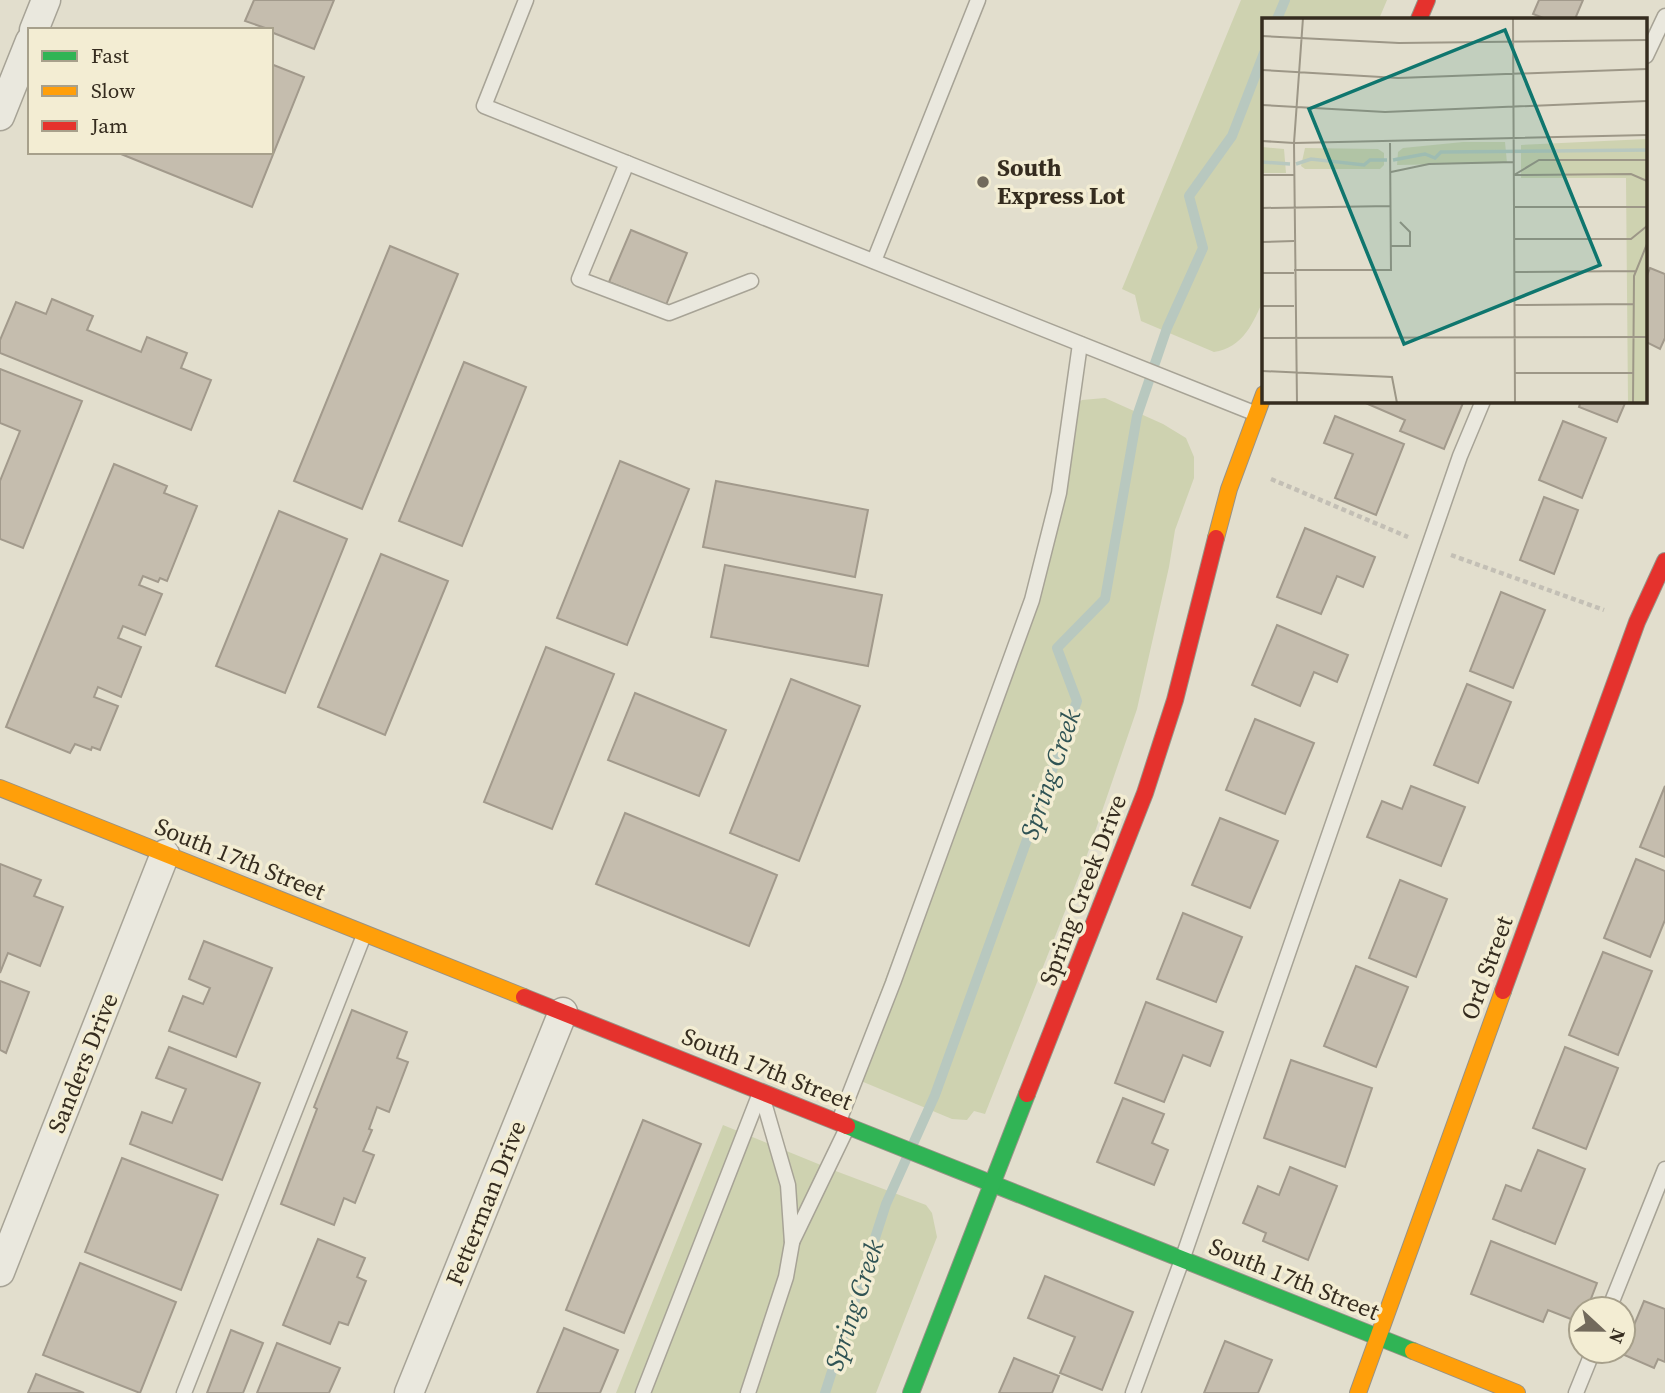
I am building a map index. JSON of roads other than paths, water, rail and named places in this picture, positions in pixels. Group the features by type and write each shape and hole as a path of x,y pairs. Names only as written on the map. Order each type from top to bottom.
{"street":[{"path":"35,28 46,0"},
{"path":"1419,18 1427,0"},
{"path":"0,116 28,46"},
{"name":"Spring Creek Drive","path":"911,1393 1145,793 1175,700 1229,489 1262,399"},
{"name":"Ord Street","path":"1358,1393 1637,622 1665,561"},
{"name":"South 17th Street","path":"0,788 1517,1393"},
{"name":"Sanders Drive","path":"0,1272 165,854"},
{"name":"Fetterman Drive","path":"408,1393 563,1012"}],"lane":[{"path":"526,0 484,106 1256,414"},
{"path":"874,261 978,0"},
{"path":"1648,52 1665,16"},
{"path":"627,163 579,279 668,313 751,281"},
{"path":"748,1393 786,1277 792,1243 843,1124 1032,600 1059,493 1080,344"},
{"path":"1133,1393 1182,1260 1460,456 1483,402"},
{"path":"184,1393 365,934"},
{"path":"761,1091 788,1185 792,1243"},
{"path":"643,1393 761,1091"},
{"path":"1615,1295 1665,1169"},
{"path":"1576,1393 1587,1365"}],"waterway":[{"name":"Spring Creek","path":"1277,18 1285,0"},
{"name":"Spring Creek","path":"825,1393 886,1204 935,1095 1077,701 1057,648 1105,599 1137,416 1167,328 1203,248 1189,196 1232,136 1262,58"}],"place":[{"name":"South Express Lot","path":"983,182"}]}
